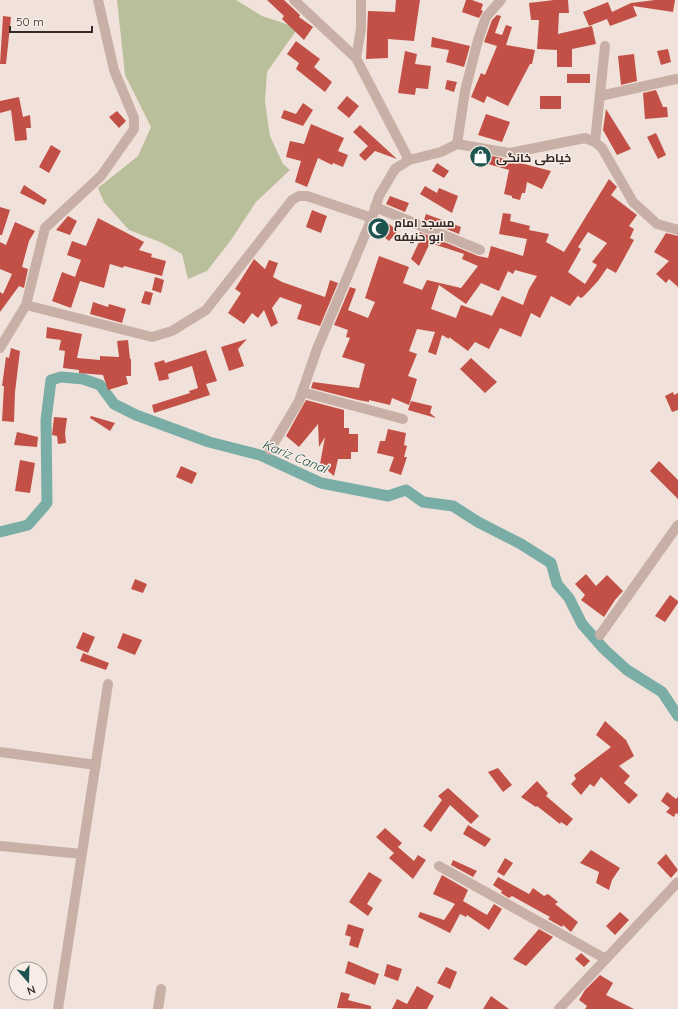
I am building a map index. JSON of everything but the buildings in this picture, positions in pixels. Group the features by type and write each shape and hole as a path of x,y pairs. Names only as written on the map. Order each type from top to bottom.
{"street":[{"path":"0,348 26,305 45,228 101,176 134,130 134,118 114,70 98,0"},
{"path":"294,0 356,58 408,160"},
{"path":"356,58 361,30 361,0"},
{"path":"457,144 465,91 478,40 486,17 501,0"},
{"path":"595,142 605,46"},
{"path":"600,96 676,78"},
{"path":"270,450 299,401 317,349 372,218 379,196 395,169 408,160 440,152 457,144 510,153 584,138 595,142 602,148 633,202 657,224 678,230"},
{"path":"26,305 152,337 172,331 206,310 292,200 299,196 307,196 372,218"},
{"path":"375,207 480,250"},
{"path":"302,392 403,419"},
{"path":"600,635 678,525"},
{"path":"58,1009 108,684"},
{"path":"0,752 96,765"},
{"path":"0,846 82,854"},
{"path":"439,866 606,959"},
{"path":"559,1009 678,882"},
{"path":"158,1009 161,989"}],"green space":[{"path":"117,0 236,0 262,16 298,28 267,72 265,102 270,136 283,164 290,170 256,202 231,240 207,271 188,279 182,254 160,242 129,230 104,202 98,188 138,156 151,127 125,75"}],"waterway":[{"name":"Kariz Canal","path":"0,532 28,525 47,503 46,420 51,380 61,377 83,379 100,385 114,404 136,415 209,442 260,455 321,483 388,496 406,490 423,502 453,506 478,522 521,544 551,563 557,584 569,598 582,624 604,649 627,670 662,692 678,716"}],"place":[{"name":"خیاطی خانگی","path":"481,157"},
{"name":"مسجد امام ابو حنیفه","path":"378,229"}]}
